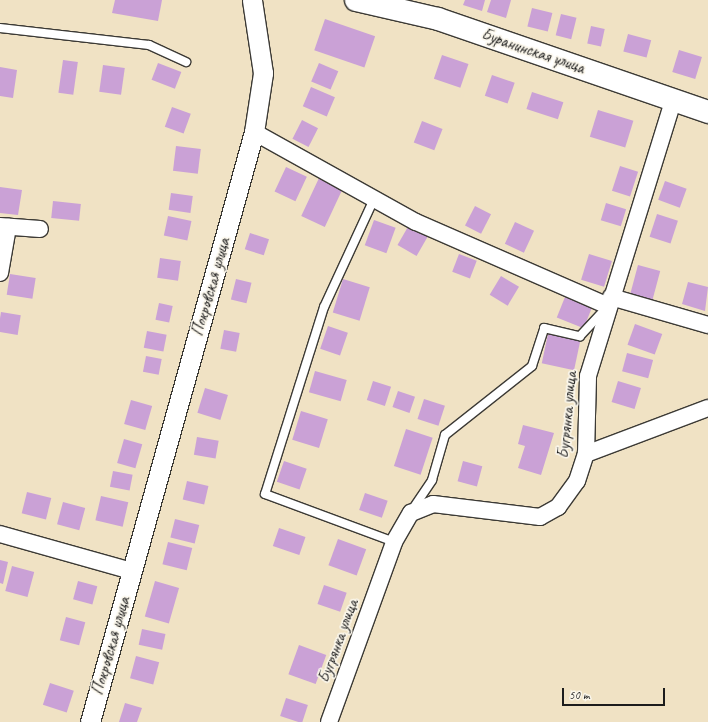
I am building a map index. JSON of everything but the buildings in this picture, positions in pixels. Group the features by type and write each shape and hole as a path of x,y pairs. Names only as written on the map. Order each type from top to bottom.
{"main road":[{"name":"Буранинская улица","path":"356,0 438,19 674,99 708,112"}],"street":[{"name":"Покровская улица","path":"90,722 254,132 263,73 252,0"},
{"name":"Бугрянка улица","path":"329,722 394,542 411,512 433,504 540,517 558,508 573,486 586,454 588,376 609,301 674,99"},
{"path":"254,132 416,222 609,301 708,325"},
{"path":"0,273 4,227 40,229"},
{"path":"586,454 708,408"},
{"path":"0,534 132,571"}],"lane":[{"path":"0,28 149,45 186,62"},
{"path":"374,199 324,307 265,494 394,542"},
{"path":"411,512 432,480 445,435 532,366 544,328 580,336 609,301"}]}
